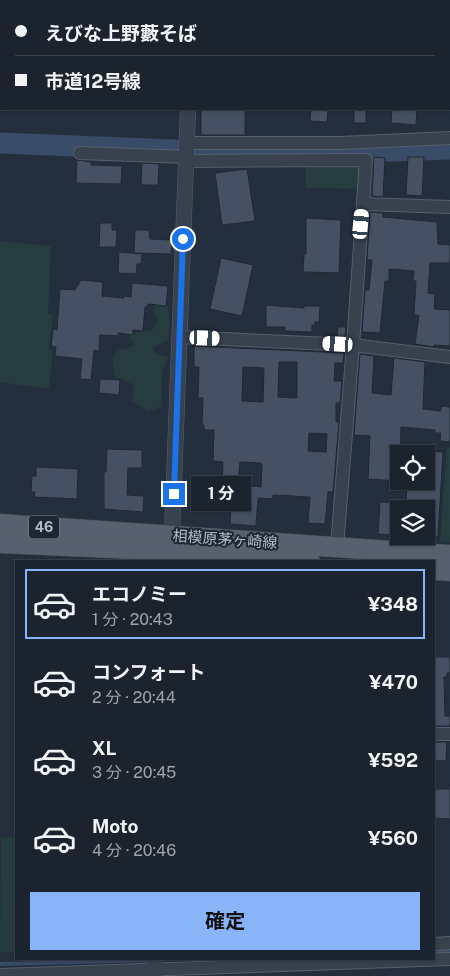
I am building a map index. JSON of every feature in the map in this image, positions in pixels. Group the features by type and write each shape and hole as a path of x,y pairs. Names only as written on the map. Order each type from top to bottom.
{"main road":[{"name":"相模原茅ヶ崎線","path":"0,524 172,549 336,547 450,555"},
{"name":"相模原茅ヶ崎線","path":"0,543 172,549 300,560"},
{"path":"435,570 450,571"}],"street":[{"path":"172,549 188,110"},
{"path":"80,153 186,152 450,138"},
{"path":"186,152 366,160 336,547"},
{"path":"363,204 450,207"},
{"path":"180,337 353,345 450,357"},
{"path":"435,734 450,734"},
{"path":"435,944 450,944"},
{"path":"435,959 450,959"},
{"path":"0,975 155,967 413,960"}],"green space":[{"path":"306,163 362,166 360,189 305,188"},
{"path":"0,241 51,246 48,314 53,315 49,348 53,350 49,389 0,382"},
{"path":"156,303 167,305 169,327 167,341 155,346 153,350 158,355 168,357 162,372 162,407 148,411 132,401 134,389 132,384 115,377 113,358 122,349 136,345 129,338 131,334 152,330 158,322 153,310"},
{"path":"447,447 450,447 450,542 440,541"},
{"path":"1,837 15,837 15,952 0,952"}],"building":[{"path":"201,110 245,110 245,135 201,135"},
{"path":"311,110 328,110 327,122 310,121"},
{"path":"354,110 366,110 366,123 354,123"},
{"path":"392,110 417,110 416,125 391,123"},
{"path":"374,157 385,158 383,197 372,196"},
{"path":"408,157 424,157 422,196 406,195"},
{"path":"77,160 91,162 91,165 122,166 121,184 76,183"},
{"path":"142,163 159,164 158,185 141,185"},
{"path":"247,169 255,221 222,225 215,173"},
{"path":"370,212 383,213 383,217 437,222 438,244 450,245 450,263 430,263 428,293 435,294 434,309 450,310 450,346 434,345 434,347 415,344 419,315 414,315 416,281 413,281 414,271 389,269 389,281 385,281 380,333 362,332 365,290 369,290 372,260 367,260"},
{"path":"306,218 341,220 339,273 303,272 304,254 306,254"},
{"path":"100,223 112,223 112,230 117,230 116,247 99,247"},
{"path":"135,230 149,230 150,239 172,240 171,254 134,253"},
{"path":"119,252 142,254 141,264 137,264 136,274 118,273"},
{"path":"221,258 253,265 242,316 210,309"},
{"path":"81,280 103,282 102,296 124,298 124,296 131,297 132,283 168,286 166,306 148,304 145,307 143,331 133,330 133,335 118,333 118,336 100,335 99,351 94,350 91,380 80,379 82,359 55,356 56,347 51,346 53,329 57,330 60,289 75,290"},
{"path":"266,305 304,308 304,306 320,306 319,322 315,322 315,325 312,325 312,332 285,331 285,327 266,327"},
{"path":"338,327 346,327 345,337 337,336"},
{"path":"194,346 344,353 343,363 335,363 334,381 342,381 340,403 336,403 336,422 339,422 333,492 328,492 325,524 308,523 310,497 273,495 273,499 258,498 256,526 230,524 232,490 222,488 223,462 213,461 214,430 206,430 204,425 202,425 203,398 198,398 199,367 194,367","holes":["279,362 297,362 297,398 278,397","243,367 264,368 263,402 242,401","309,433 327,434 326,452 308,451","240,462 261,463 261,487 238,485"]},
{"path":"360,354 374,356 372,393 391,395 394,358 425,362 423,409 441,411 441,406 450,407 450,442 440,441 441,433 435,433 435,430 401,427 400,445 390,445 390,480 368,479 370,436 354,435"},
{"path":"100,379 120,380 119,395 99,393"},
{"path":"107,449 142,450 142,468 128,468 127,495 144,496 143,512 104,509 104,472 106,472"},
{"path":"435,452 443,452 438,537 435,537 435,500 406,500 407,490 435,490"},
{"path":"36,467 78,469 77,499 34,497 35,492 31,492 32,476 36,476"},
{"path":"380,502 390,503 390,535 378,534"},
{"path":"435,657 450,657 450,673 447,673 447,677 444,677 445,716 450,716 450,726 435,726"},
{"path":"435,742 447,742 446,761 435,760"},
{"path":"435,789 450,789 450,819 435,818"}],"waterway":[{"path":"0,143 223,152 450,149"},
{"path":"435,951 450,951"},
{"path":"0,964 153,960"}],"route":[{"path":"174,494 183,239"}]}
